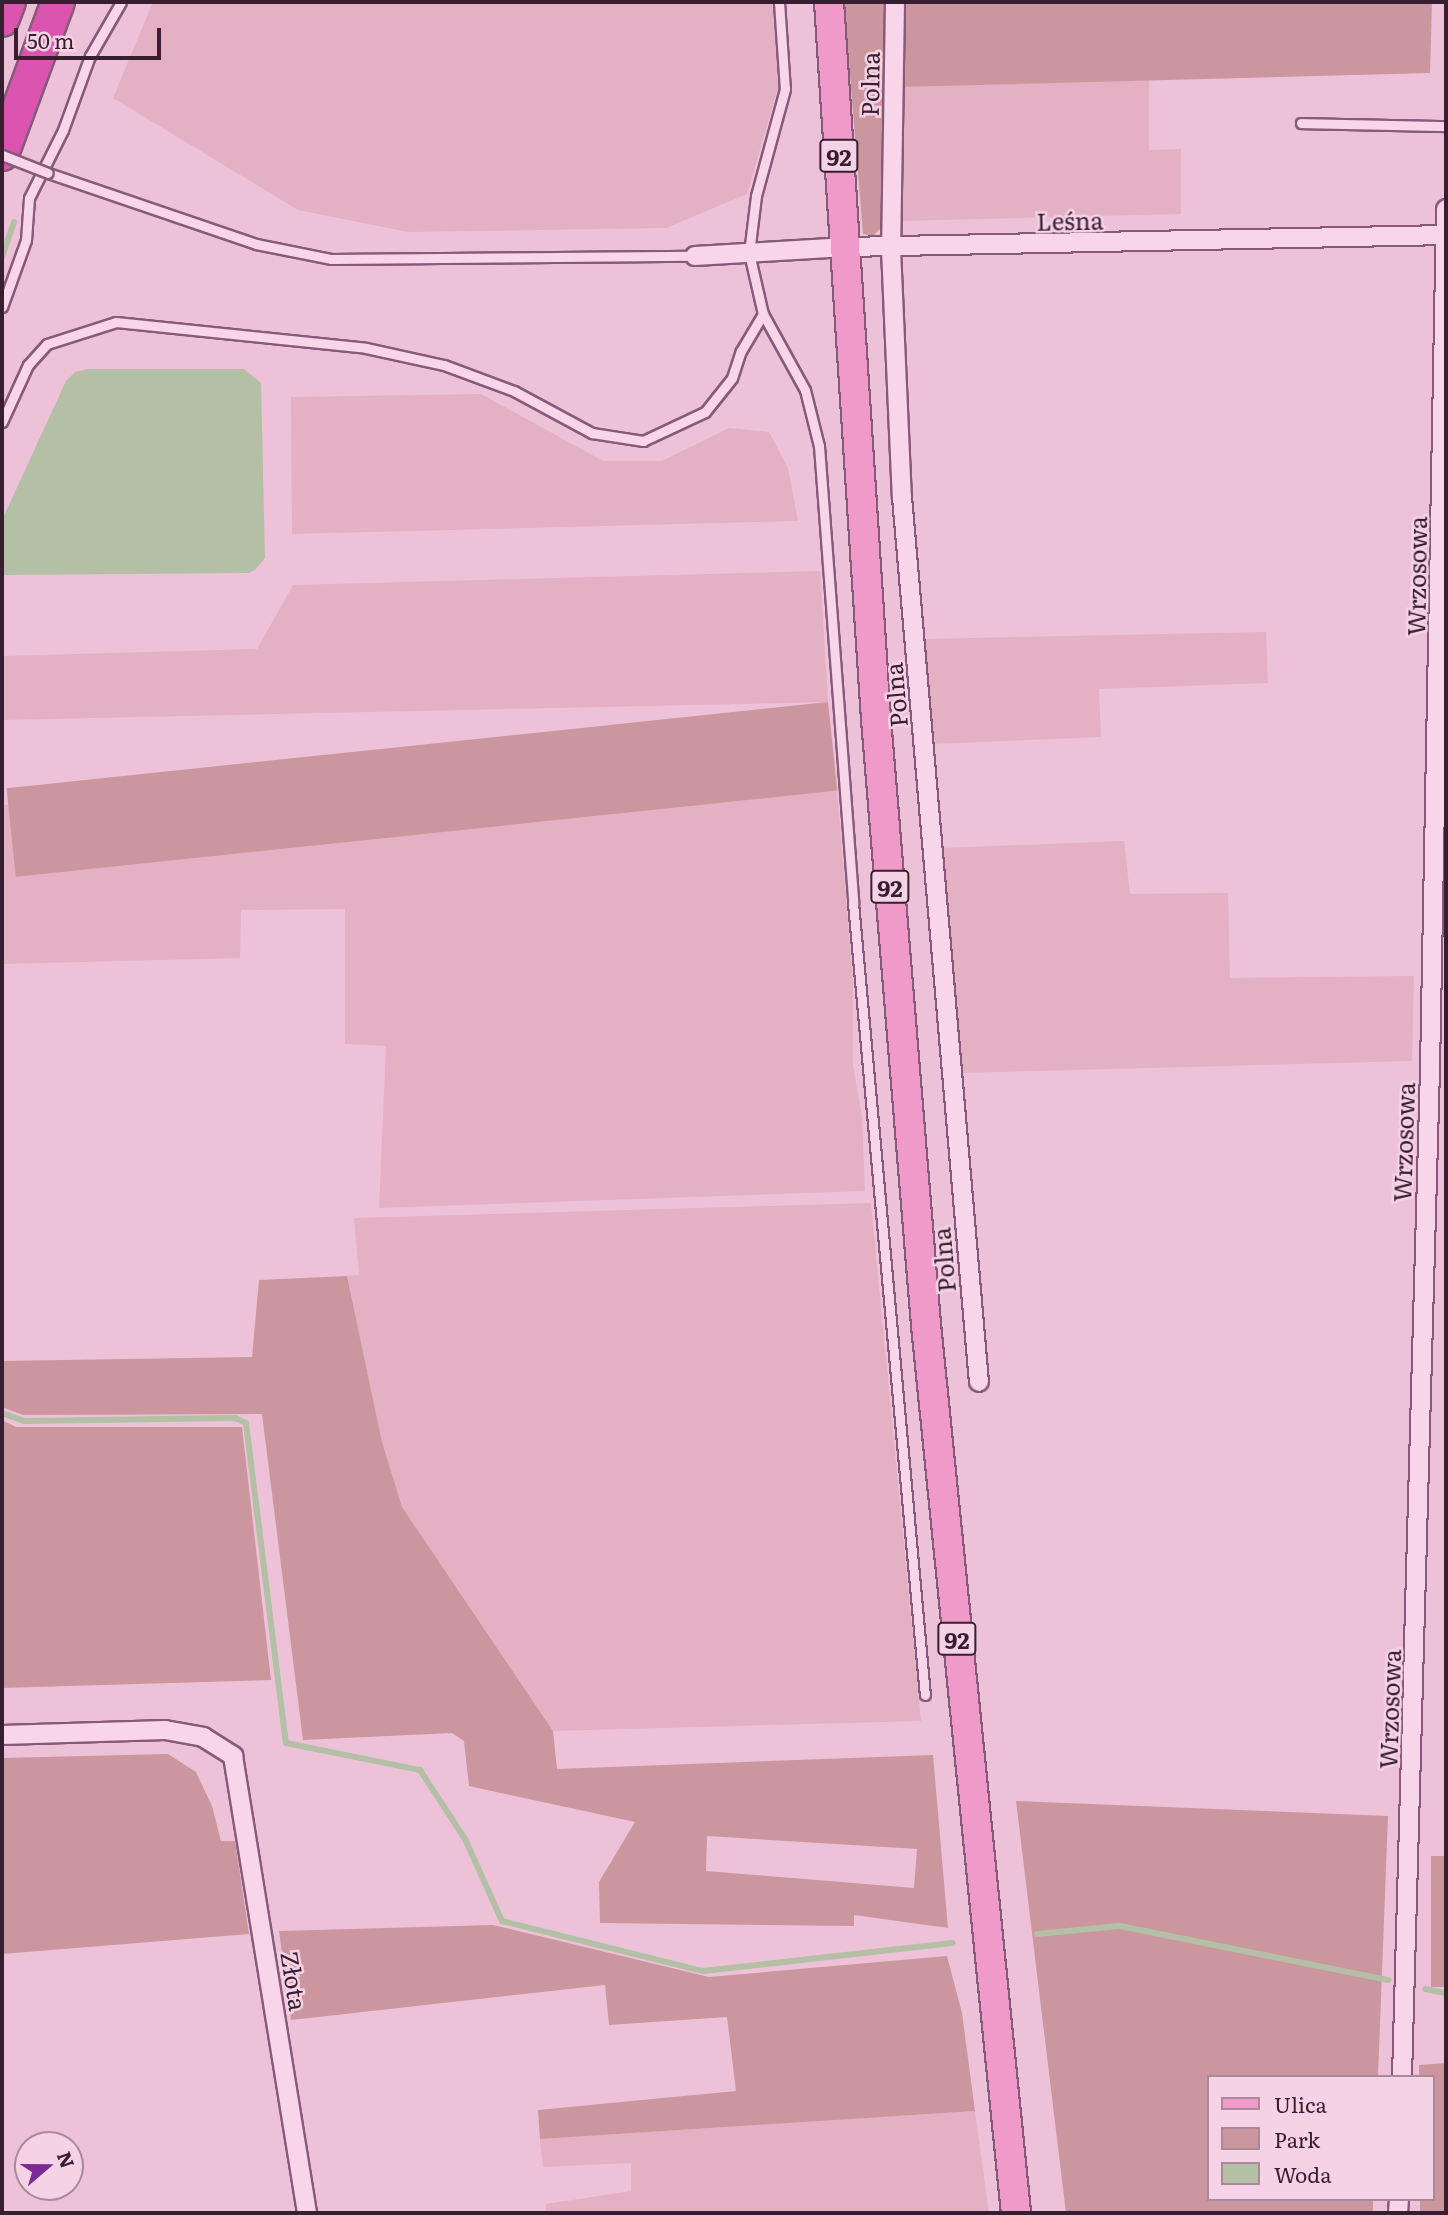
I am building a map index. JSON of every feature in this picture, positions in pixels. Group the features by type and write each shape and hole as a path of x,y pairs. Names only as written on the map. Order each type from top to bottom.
{"highway":[{"path":"2,20 9,2"},
{"path":"2,154 58,2"}],"main road":[{"name":"92","path":"829,2 875,705 925,1311 1016,2213"},
{"name":"92","path":"990,1954 1016,2085 1032,2213"}],"street":[{"name":"Polna","path":"895,2 891,249 902,497 979,1382"},
{"name":"Wrzosowa","path":"1402,2075 1438,1069 1446,209"},
{"name":"Leśna","path":"695,256 845,247 891,249 1446,235"},
{"name":"Złota","path":"2,1735 165,1730 203,1737 233,1756 307,2213"}],"lane":[{"path":"2,307 26,240 29,198 62,130 90,56 121,2"},
{"path":"779,2 785,89 755,196 749,253 763,314 805,390 819,446 853,903 925,1695"},
{"path":"1301,123 1446,126"},
{"path":"2,154 48,173 256,244 331,259 695,256"},
{"path":"2,422 28,365 47,344 82,330 116,323 366,348 444,365 514,391 592,433 643,442 705,412 732,378 741,351 763,314"}],"shaded area":[{"path":"153,2 775,2 779,85 747,194 666,228 408,232 298,210 113,98"},
{"path":"1149,80 1149,150 1181,149 1181,214 900,221 901,87"},
{"path":"481,394 603,461 662,461 729,428 769,432 788,468 798,521 292,534 291,397"},
{"path":"820,571 828,702 2,720 2,656 257,649 293,585"},
{"path":"1266,632 1268,683 1099,689 1101,737 932,744 923,639"},
{"path":"837,791 853,981 853,1065 862,1117 865,1191 379,1208 386,1046 345,1044 345,909 241,910 240,958 2,964 2,805"},
{"path":"1124,841 1130,894 1228,893 1230,978 1414,976 1412,1061 961,1073 941,848"},
{"path":"871,1203 921,1721 553,1731 402,1507 382,1442 347,1276 359,1275 354,1218"},
{"path":"975,2111 989,2213 546,2213 546,2204 631,2191 631,2163 543,2167 540,2139"}],"green space":[{"path":"844,2 887,2 884,225 873,236 863,234"},
{"path":"902,2 1432,2 1430,73 901,87"},
{"path":"828,702 837,791 16,877 7,788"},
{"path":"347,1276 382,1442 402,1507 553,1731 557,1769 933,1755 948,1928 854,1915 854,1926 600,1923 599,1882 635,1822 469,1786 464,1741 452,1733 303,1740 262,1414 23,1415 2,1407 2,1361 252,1357 259,1280","holes":["707,1836 917,1849 914,1888 706,1871"]},
{"path":"2,1420 16,1427 242,1427 271,1680 2,1688"},
{"path":"168,1754 196,1772 212,1806 221,1841 235,1841 249,1934 2,1954 2,1758"},
{"path":"1016,1801 1388,1816 1378,2075 1206,2075 1206,2201 1373,2201 1373,2213 1066,2213"},
{"path":"1431,1856 1446,1856 1446,1987 1431,1987"},
{"path":"493,1925 709,1977 947,1956 962,2013 975,2111 540,2139 538,2110 736,2091 727,2017 609,2025 605,1985 291,2020 279,1931"},
{"path":"1446,2063 1446,2213 1420,2213 1420,2201 1434,2201 1434,2075 1419,2075 1419,2065"}],"water":[{"path":"88,369 244,369 261,383 265,558 256,569 249,573 2,575 2,520 66,381 75,372"}],"waterway":[{"path":"2,257 14,222"},
{"path":"2,1413 24,1421 235,1418 246,1423 286,1743 420,1770 465,1839 502,1921 703,1971 952,1943"},
{"path":"1037,1934 1120,1926 1389,1980"},
{"path":"1425,1989 1446,1993"}]}
